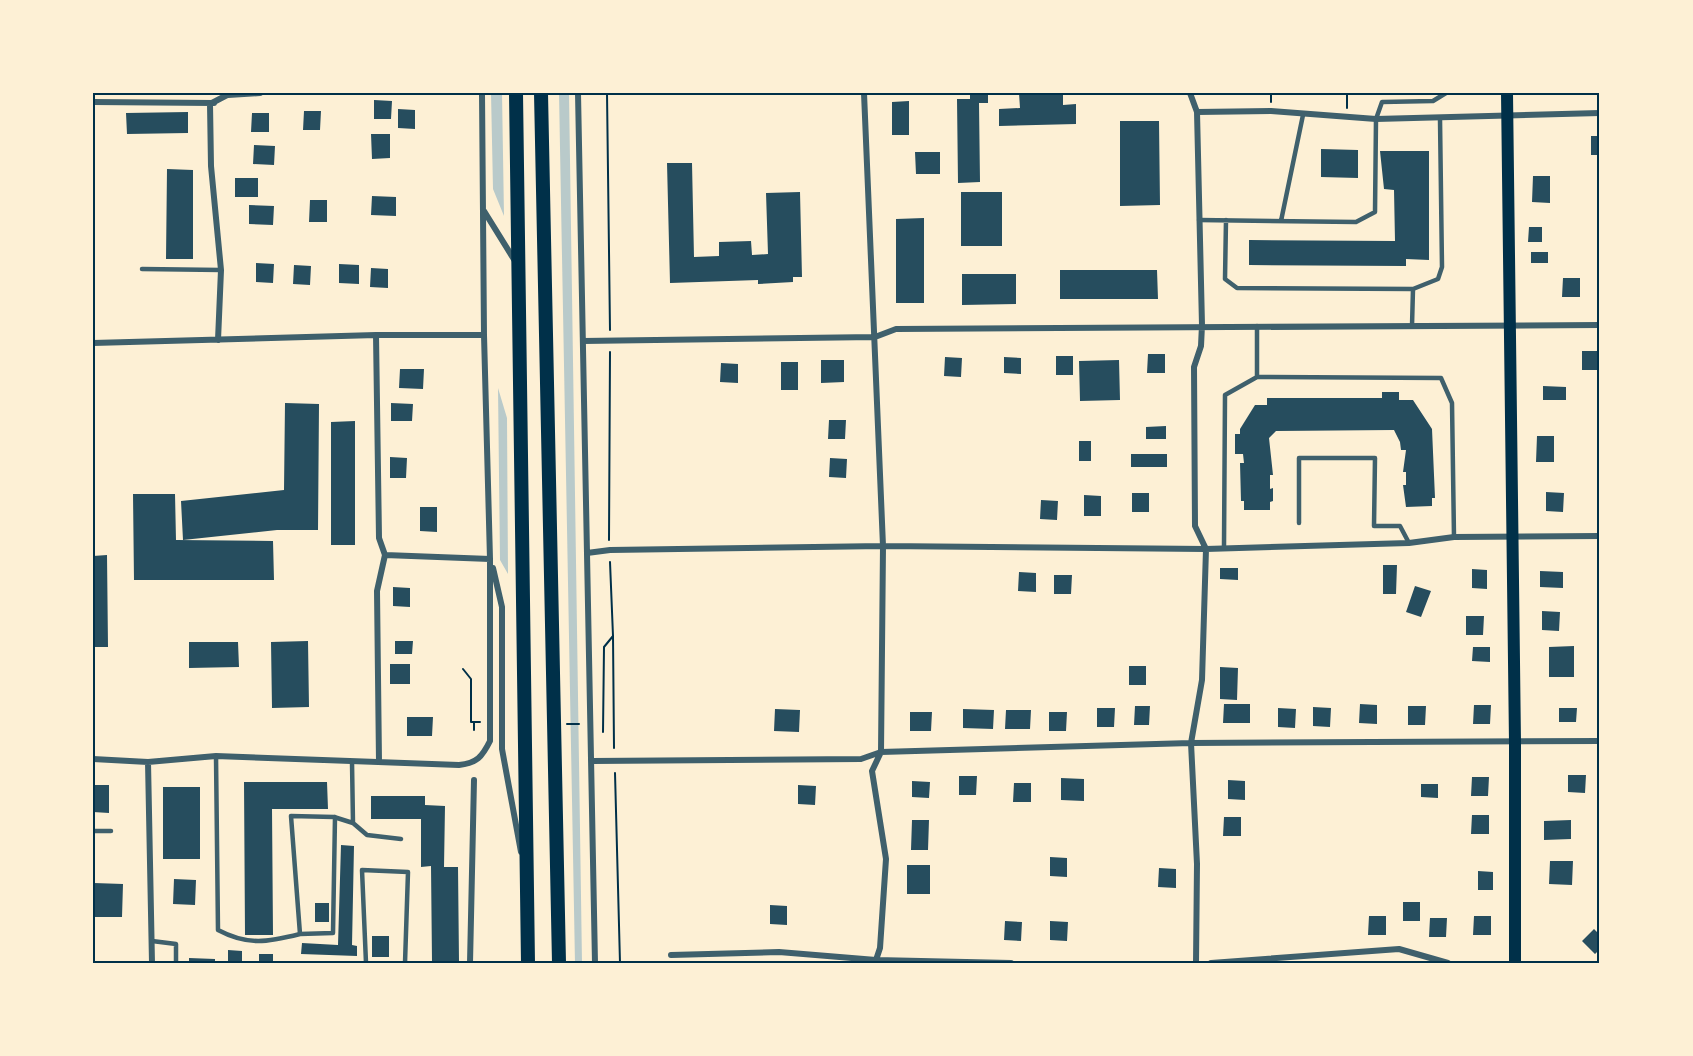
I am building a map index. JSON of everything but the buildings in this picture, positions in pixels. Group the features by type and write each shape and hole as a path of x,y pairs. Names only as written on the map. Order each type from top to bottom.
{"main road":[{"path":"516,93 528,963"},
{"path":"541,93 559,963"},
{"path":"1508,93 1515,963"}],"street":[{"path":"93,102 210,104 231,94 260,93"},
{"path":"93,759 148,762 216,756 459,765 475,762 490,741 490,559 484,335 482,93"},
{"path":"578,93 595,963"},
{"path":"864,93 883,546 881,752 872,771 886,859 880,948 876,960"},
{"path":"1190,93 1197,112 1202,325 1202,346 1194,367 1195,526 1206,549 1202,680 1191,743 1197,864 1196,963"},
{"path":"210,104 211,166 221,270 218,340"},
{"path":"1197,112 1271,111 1376,119 1600,113"},
{"path":"484,211 519,269"},
{"path":"583,341 875,337 896,329 1202,325 1600,325"},
{"path":"93,343 376,335 484,335"},
{"path":"376,335 379,538 386,555 377,591 379,762"},
{"path":"586,553 610,550 883,546 1206,549 1409,543 1454,537 1600,536"},
{"path":"386,555 490,559"},
{"path":"490,559 502,607 502,749 527,886"},
{"path":"592,761 861,759 881,752 1191,743 1600,741"},
{"path":"148,762 152,963"},
{"path":"471,963 474,780"},
{"path":"1211,963 1399,949 1448,963"},
{"path":"671,955 779,952 876,960 1011,963"}],"lane":[{"path":"1199,220 1356,222 1375,212 1376,119 1382,102 1433,101 1446,93"},
{"path":"1281,221 1303,115"},
{"path":"1226,220 1225,279 1237,288 1413,289 1438,279 1442,267 1440,119"},
{"path":"142,268 221,270"},
{"path":"1412,326 1413,289"},
{"path":"1257,326 1257,377"},
{"path":"1224,547 1225,395 1257,377 1441,378 1452,402 1454,537"},
{"path":"1299,523 1299,458 1375,458 1374,526 1400,526 1409,543"},
{"path":"216,756 218,930 238,940 270,941 300,934 333,933 334,816"},
{"path":"352,762 353,823"},
{"path":"300,934 291,816 334,816 353,823 367,835 401,839"},
{"path":"93,831 111,831"},
{"path":"366,963 362,870 408,872 405,963"},
{"path":"152,941 176,944 176,963"}],"path":[{"path":"607,93 610,330"},
{"path":"1347,93 1347,117"},
{"path":"609,540 610,352"},
{"path":"610,562 614,748"},
{"path":"603,732 604,647 613,636"},
{"path":"463,669 471,679 474,730"},
{"path":"615,773 620,963"}],"shaded area":[{"path":"491,93 502,93 504,216 493,189"},
{"path":"559,93 569,93 582,963 575,963"},
{"path":"498,388 507,418 508,574 500,560"}]}
